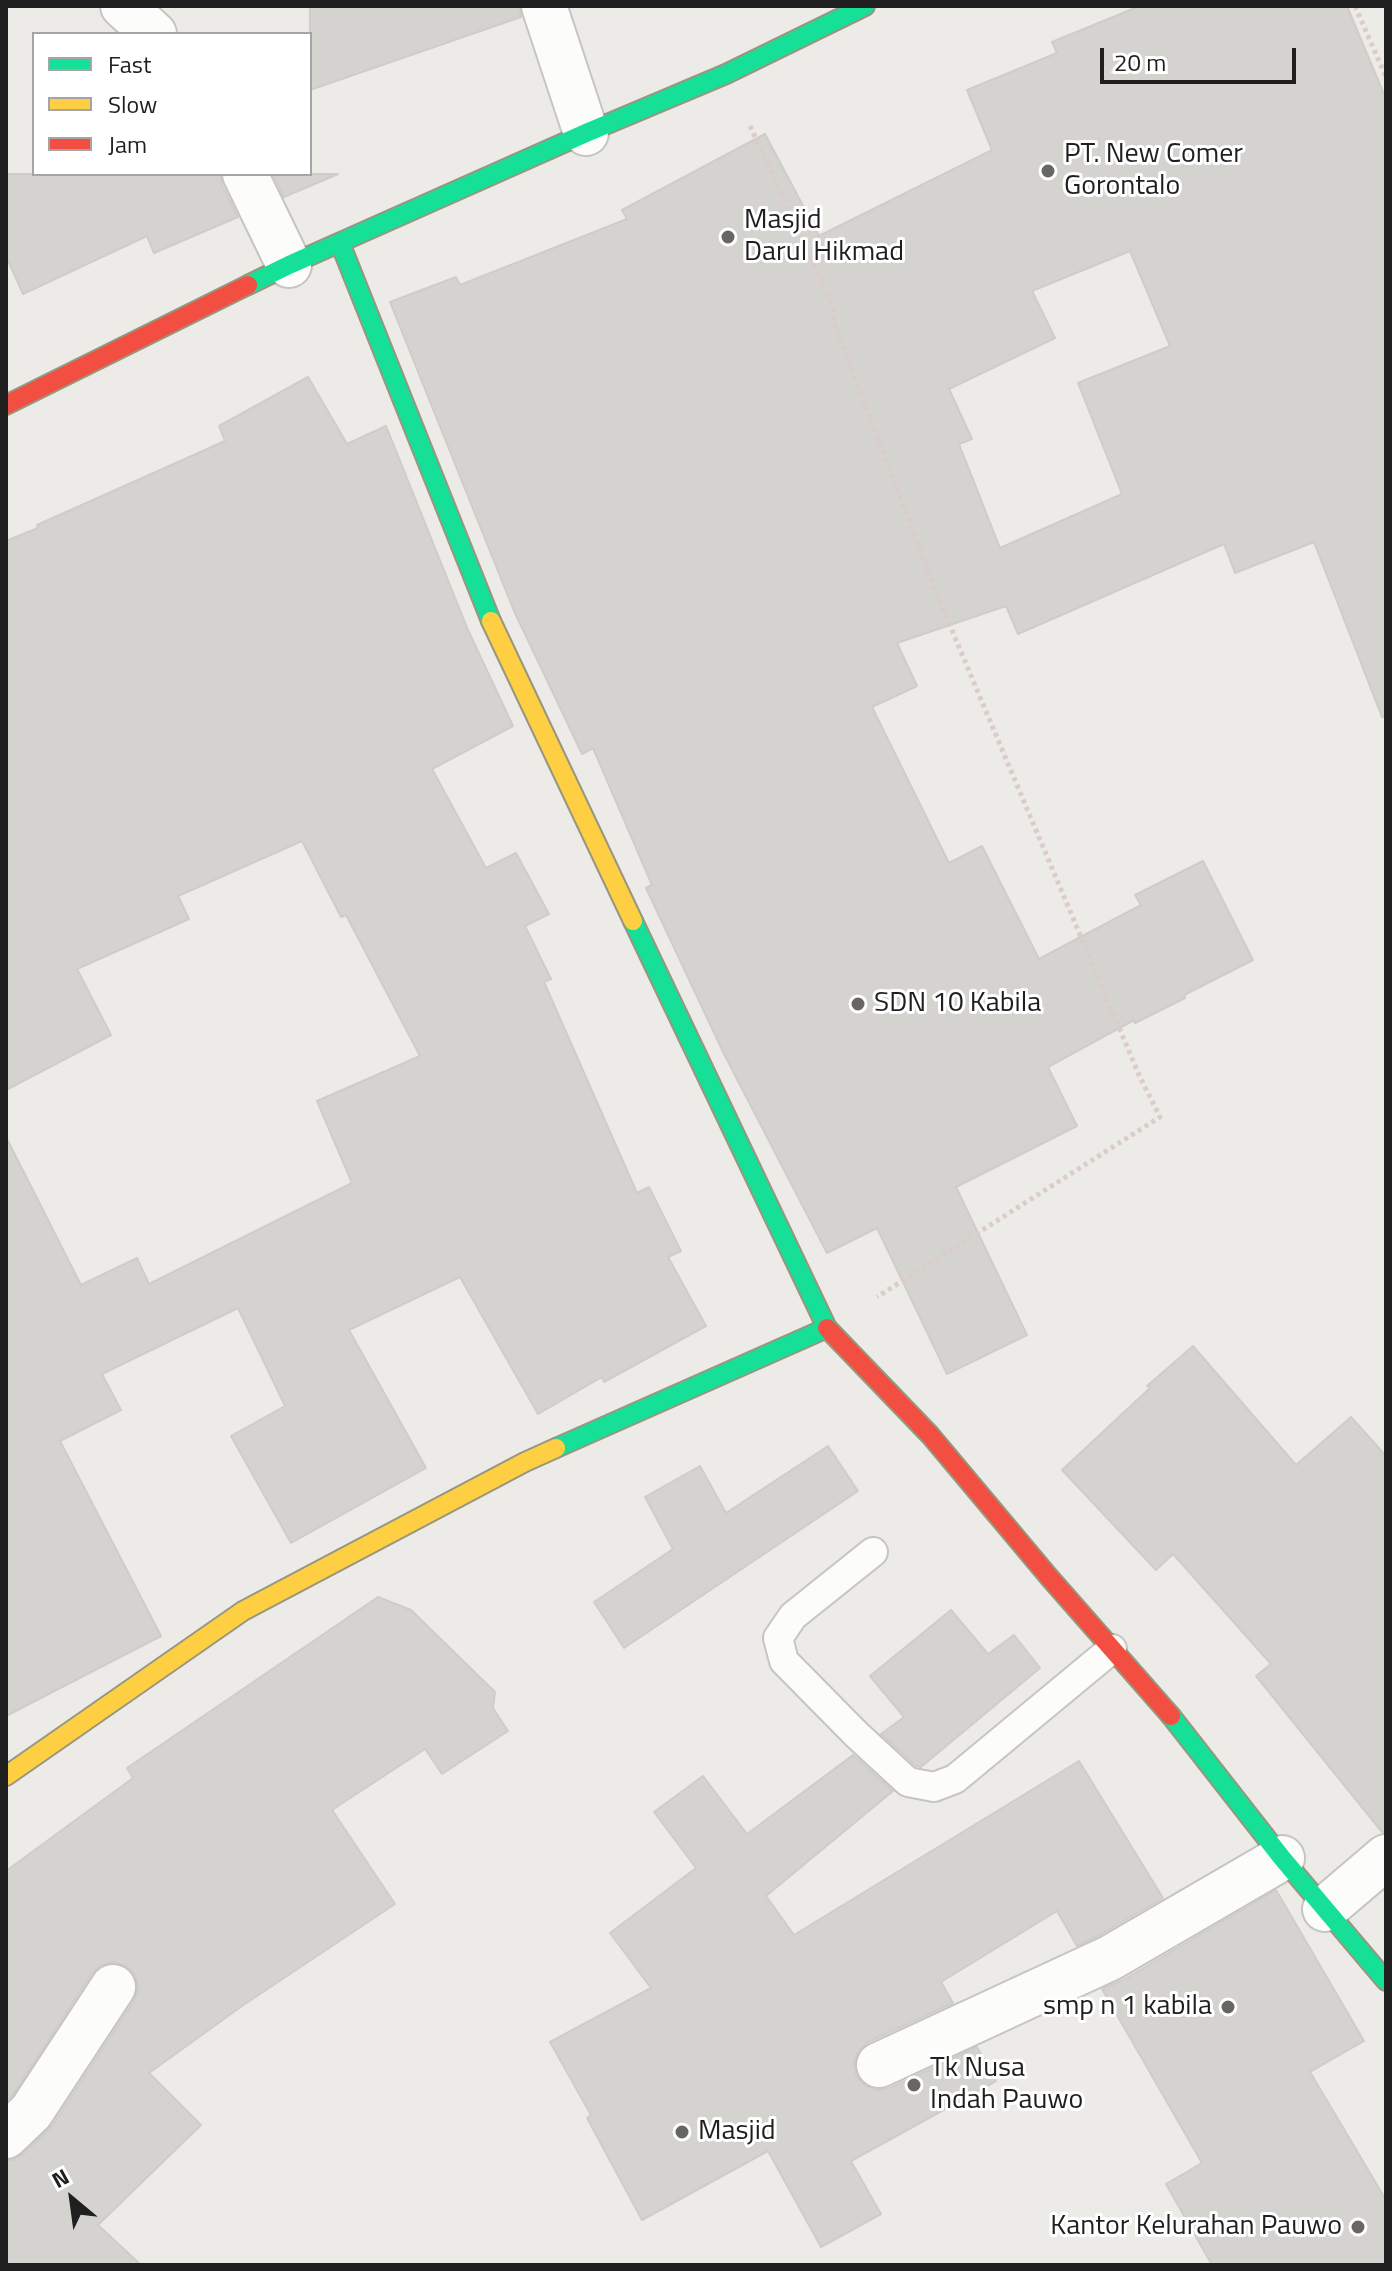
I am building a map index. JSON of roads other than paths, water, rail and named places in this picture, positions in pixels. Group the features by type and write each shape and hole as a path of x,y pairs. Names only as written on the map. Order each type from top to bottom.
{"street":[{"path":"123,6 152,32"},
{"path":"544,6 586,133"},
{"path":"6,405 289,265 726,74 865,6"},
{"path":"246,176 289,265"},
{"path":"340,243 491,621 827,1328 930,1435 1186,1733 1282,1858 1386,1981"},
{"path":"6,1776 243,1611 525,1462 827,1328"},
{"path":"1325,1909 1386,1857"},
{"path":"879,2065 1110,1958 1282,1858"},
{"path":"6,2136 31,2112 113,1987"}],"lane":[{"path":"873,1552 793,1616 778,1638 784,1661 908,1782 934,1787 955,1779 1112,1649"}],"place":[{"name":"PT. New Comer Gorontalo","path":"1048,171"},
{"name":"Masjid Darul Hikmad","path":"728,237"},
{"name":"SDN 10 Kabila","path":"858,1004"},
{"name":"smp n 1 kabila","path":"1228,2007"},
{"name":"Tk Nusa Indah Pauwo","path":"914,2085"},
{"name":"Masjid","path":"682,2132"},
{"name":"Kantor Kelurahan Pauwo","path":"1358,2227"}]}
